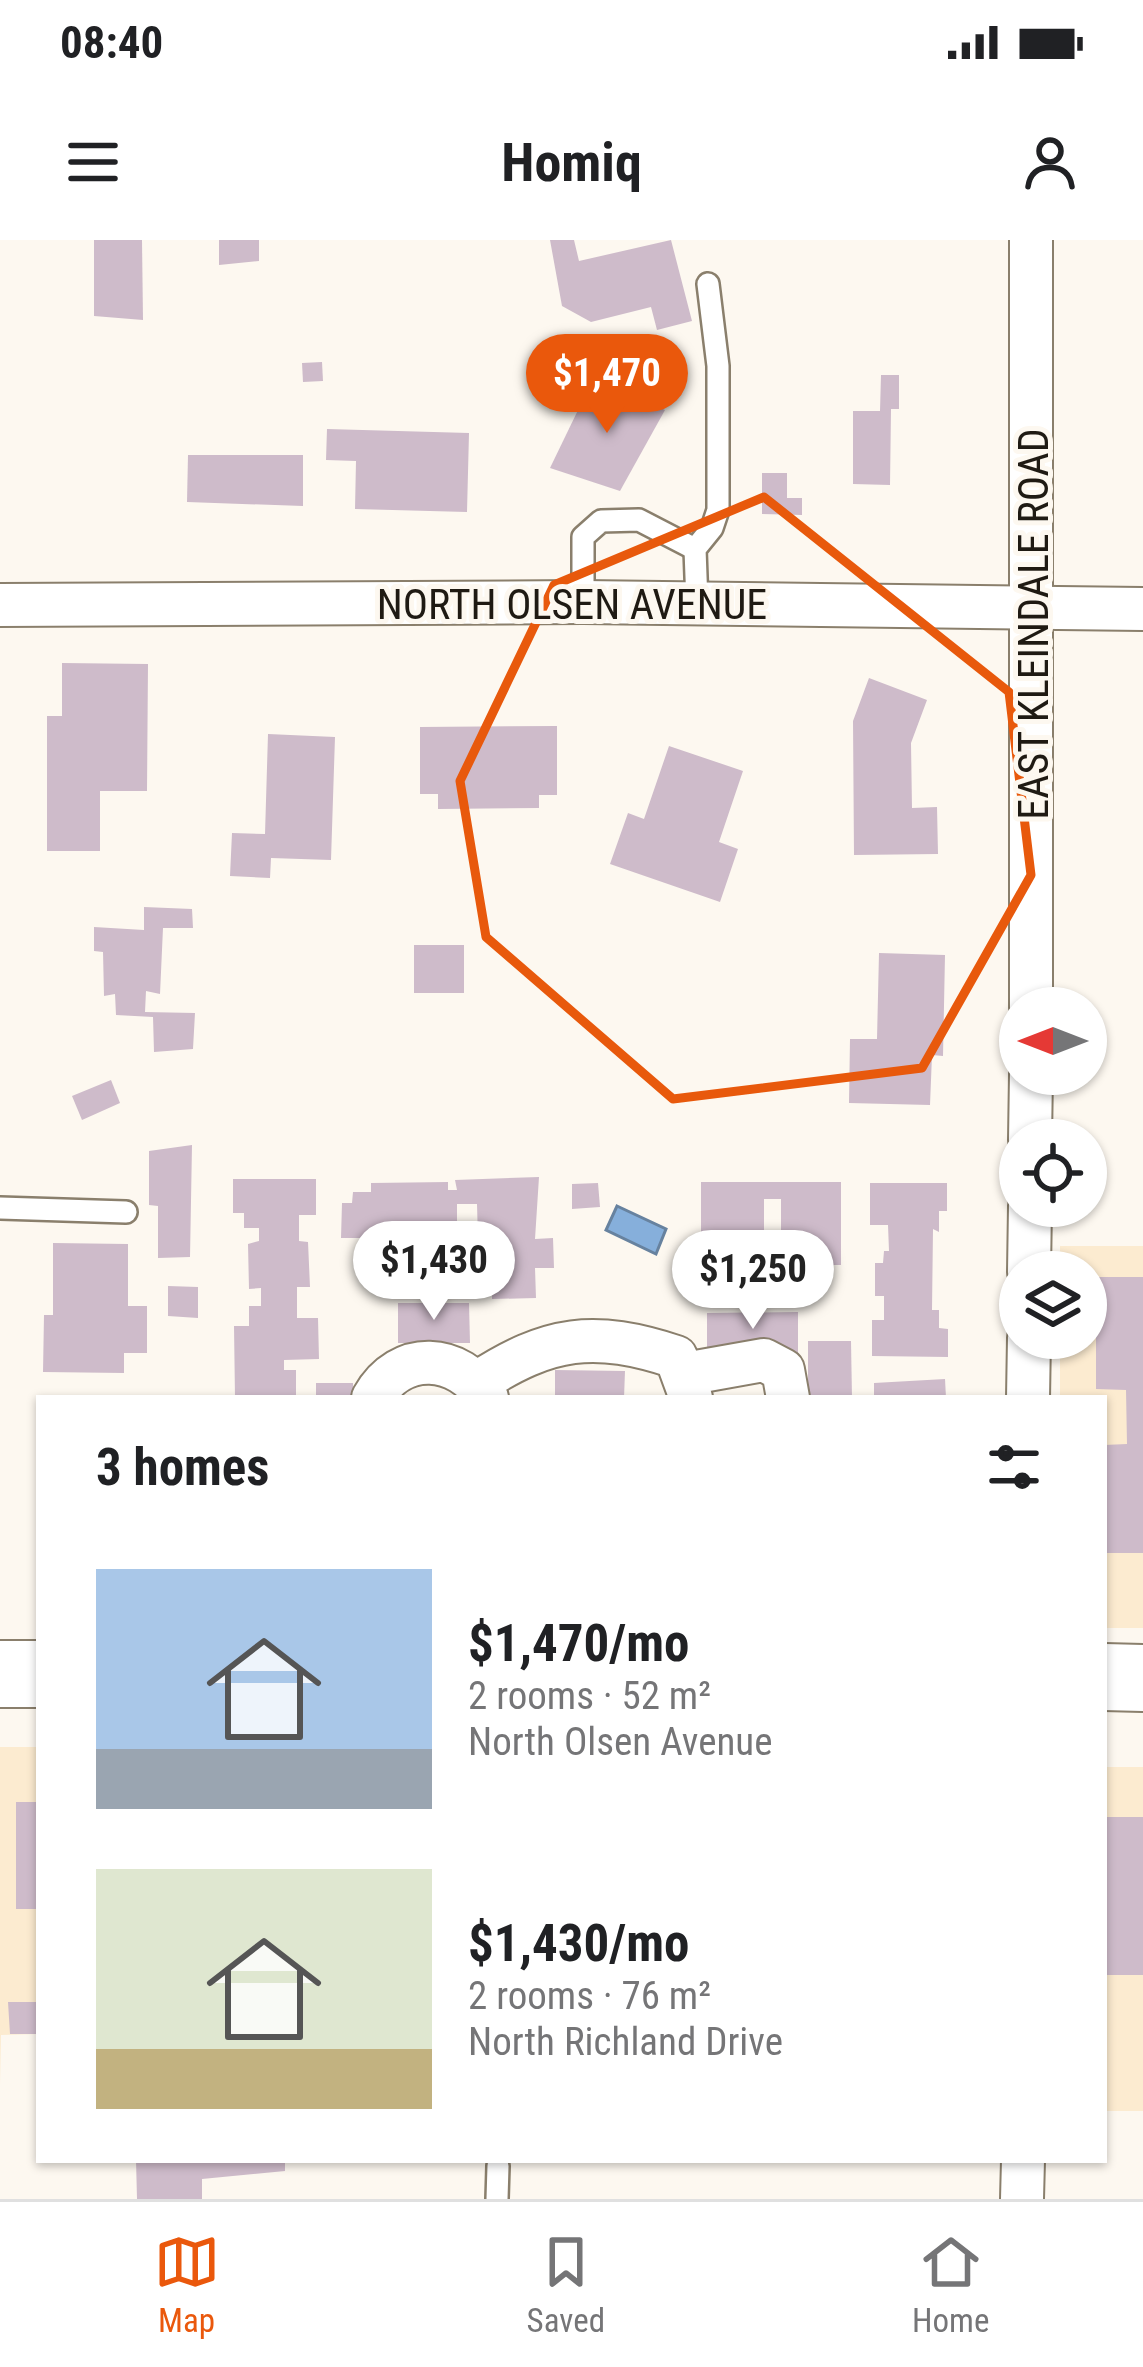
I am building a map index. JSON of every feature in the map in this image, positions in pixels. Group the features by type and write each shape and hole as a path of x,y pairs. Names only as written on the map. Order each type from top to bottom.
{"main road":[{"path":"0,1674 36,1673"},
{"path":"1107,1677 1143,1678"}],"street":[{"name":"EAST KLEINDALE ROAD","path":"1031,240 1031,987"},
{"name":"NORTH OLSEN AVENUE","path":"0,605 583,602 1143,609"},
{"path":"376,1395 398,1370 418,1362 440,1362 482,1390 531,1348 624,1340 676,1357 688,1386 764,1360 783,1370 787,1395"},
{"path":"1028,1395 1029,1359"},
{"path":"1022,2199 1023,2163"}],"lane":[{"path":"697,604 695,549 712,528 718,509 718,366 708,284"},
{"path":"583,602 583,537 601,520 639,520 695,549"},
{"path":"0,1208 126,1212"},
{"path":"497,2166 497,2199"}],"highlighted area":[{"path":"764,497 1009,692 1031,875 922,1068 673,1099 486,937 460,781 554,585"}],"shaded area":[{"path":"1060,1246 1143,1246 1143,1628 1107,1628 1107,1395 1060,1395 1060,1359 1107,1359 1107,1251 1060,1251"},
{"path":"0,1747 36,1747 36,2034 1,2035 0,2085"},
{"path":"1107,1767 1143,1767 1143,2111 1107,2111"}],"water":[{"path":"617,1206 666,1229 656,1254 606,1230"}],"building":[{"path":"94,240 142,240 143,320 94,316"},
{"path":"219,240 259,240 259,261 219,265"},
{"path":"550,240 574,240 579,261 671,240 692,321 657,330 651,307 591,322 562,306"},
{"path":"322,362 323,381 303,382 302,363"},
{"path":"881,375 899,375 899,409 891,409 890,485 853,484 853,411 880,411"},
{"path":"594,377 665,410 620,491 550,468"},
{"path":"327,429 469,433 467,512 355,509 356,461 326,460"},
{"path":"188,455 303,455 303,506 187,502"},
{"path":"762,473 787,473 787,498 802,498 802,515 762,514"},
{"path":"62,663 148,664 147,791 100,791 100,851 47,851 47,716 62,716"},
{"path":"869,678 927,700 911,743 912,808 937,807 938,854 854,855 853,721"},
{"path":"557,726 557,795 539,795 539,808 438,809 438,794 420,794 420,727"},
{"path":"268,734 335,737 331,860 271,858 270,878 230,876 232,833 265,834"},
{"path":"669,746 743,771 719,842 738,849 720,902 610,864 628,813 644,819"},
{"path":"144,907 192,909 193,928 163,928 160,994 146,991 145,1012 195,1013 193,1049 154,1052 153,1017 116,1015 115,994 104,996 103,952 94,951 94,927 144,930"},
{"path":"414,945 464,945 464,993 414,993"},
{"path":"879,953 945,955 943,1056 932,1055 930,1105 849,1103 850,1039 877,1039"},
{"path":"111,1080 120,1103 82,1120 72,1096"},
{"path":"192,1145 190,1257 158,1258 158,1206 149,1205 149,1151"},
{"path":"539,1177 535,1239 553,1238 554,1268 535,1268 536,1298 492,1299 492,1277 470,1277 469,1239 478,1240 477,1204 457,1204 457,1234 433,1234 433,1253 362,1258 362,1238 341,1238 342,1203 352,1203 353,1192 371,1192 371,1183 448,1182 448,1190 457,1190 455,1180"},
{"path":"233,1179 316,1179 316,1215 299,1215 299,1241 308,1242 310,1287 297,1287 297,1318 318,1318 319,1359 284,1360 284,1370 296,1370 296,1395 235,1395 234,1326 249,1326 249,1306 261,1306 261,1288 249,1289 248,1244 259,1241 259,1228 244,1228 244,1213 233,1213"},
{"path":"701,1182 841,1182 841,1265 819,1265 819,1241 781,1241 781,1199 764,1199 764,1242 753,1242 753,1254 759,1254 759,1264 770,1264 770,1298 711,1298 707,1254 718,1254 720,1236 701,1236"},
{"path":"598,1183 600,1207 572,1209 572,1184"},
{"path":"870,1183 947,1183 947,1211 939,1211 939,1232 933,1229 932,1310 939,1310 939,1328 948,1329 948,1357 872,1356 872,1320 884,1320 884,1296 875,1296 875,1263 883,1263 884,1251 889,1251 888,1225 870,1225"},
{"path":"53,1243 128,1244 128,1306 147,1306 147,1353 124,1353 124,1373 43,1372 44,1315 53,1315"},
{"path":"1107,1277 1143,1277 1143,1553 1107,1553 1107,1445 1127,1444 1126,1390 1096,1389 1096,1359 1107,1359"},
{"path":"168,1286 198,1287 198,1318 168,1316"},
{"path":"398,1303 469,1303 470,1343 398,1343"},
{"path":"798,1312 798,1353 707,1352 707,1313"},
{"path":"808,1341 851,1341 852,1395 808,1395"},
{"path":"555,1370 625,1371 624,1395 555,1395"},
{"path":"945,1379 946,1395 874,1395 874,1383"},
{"path":"316,1383 353,1383 353,1395 316,1395"},
{"path":"16,1802 36,1802 36,1909 16,1909"},
{"path":"1107,1817 1143,1817 1143,1975 1107,1975"},
{"path":"8,2002 36,2002 36,2034 10,2034"},
{"path":"136,2163 285,2163 285,2171 202,2179 202,2199 137,2199"}]}
